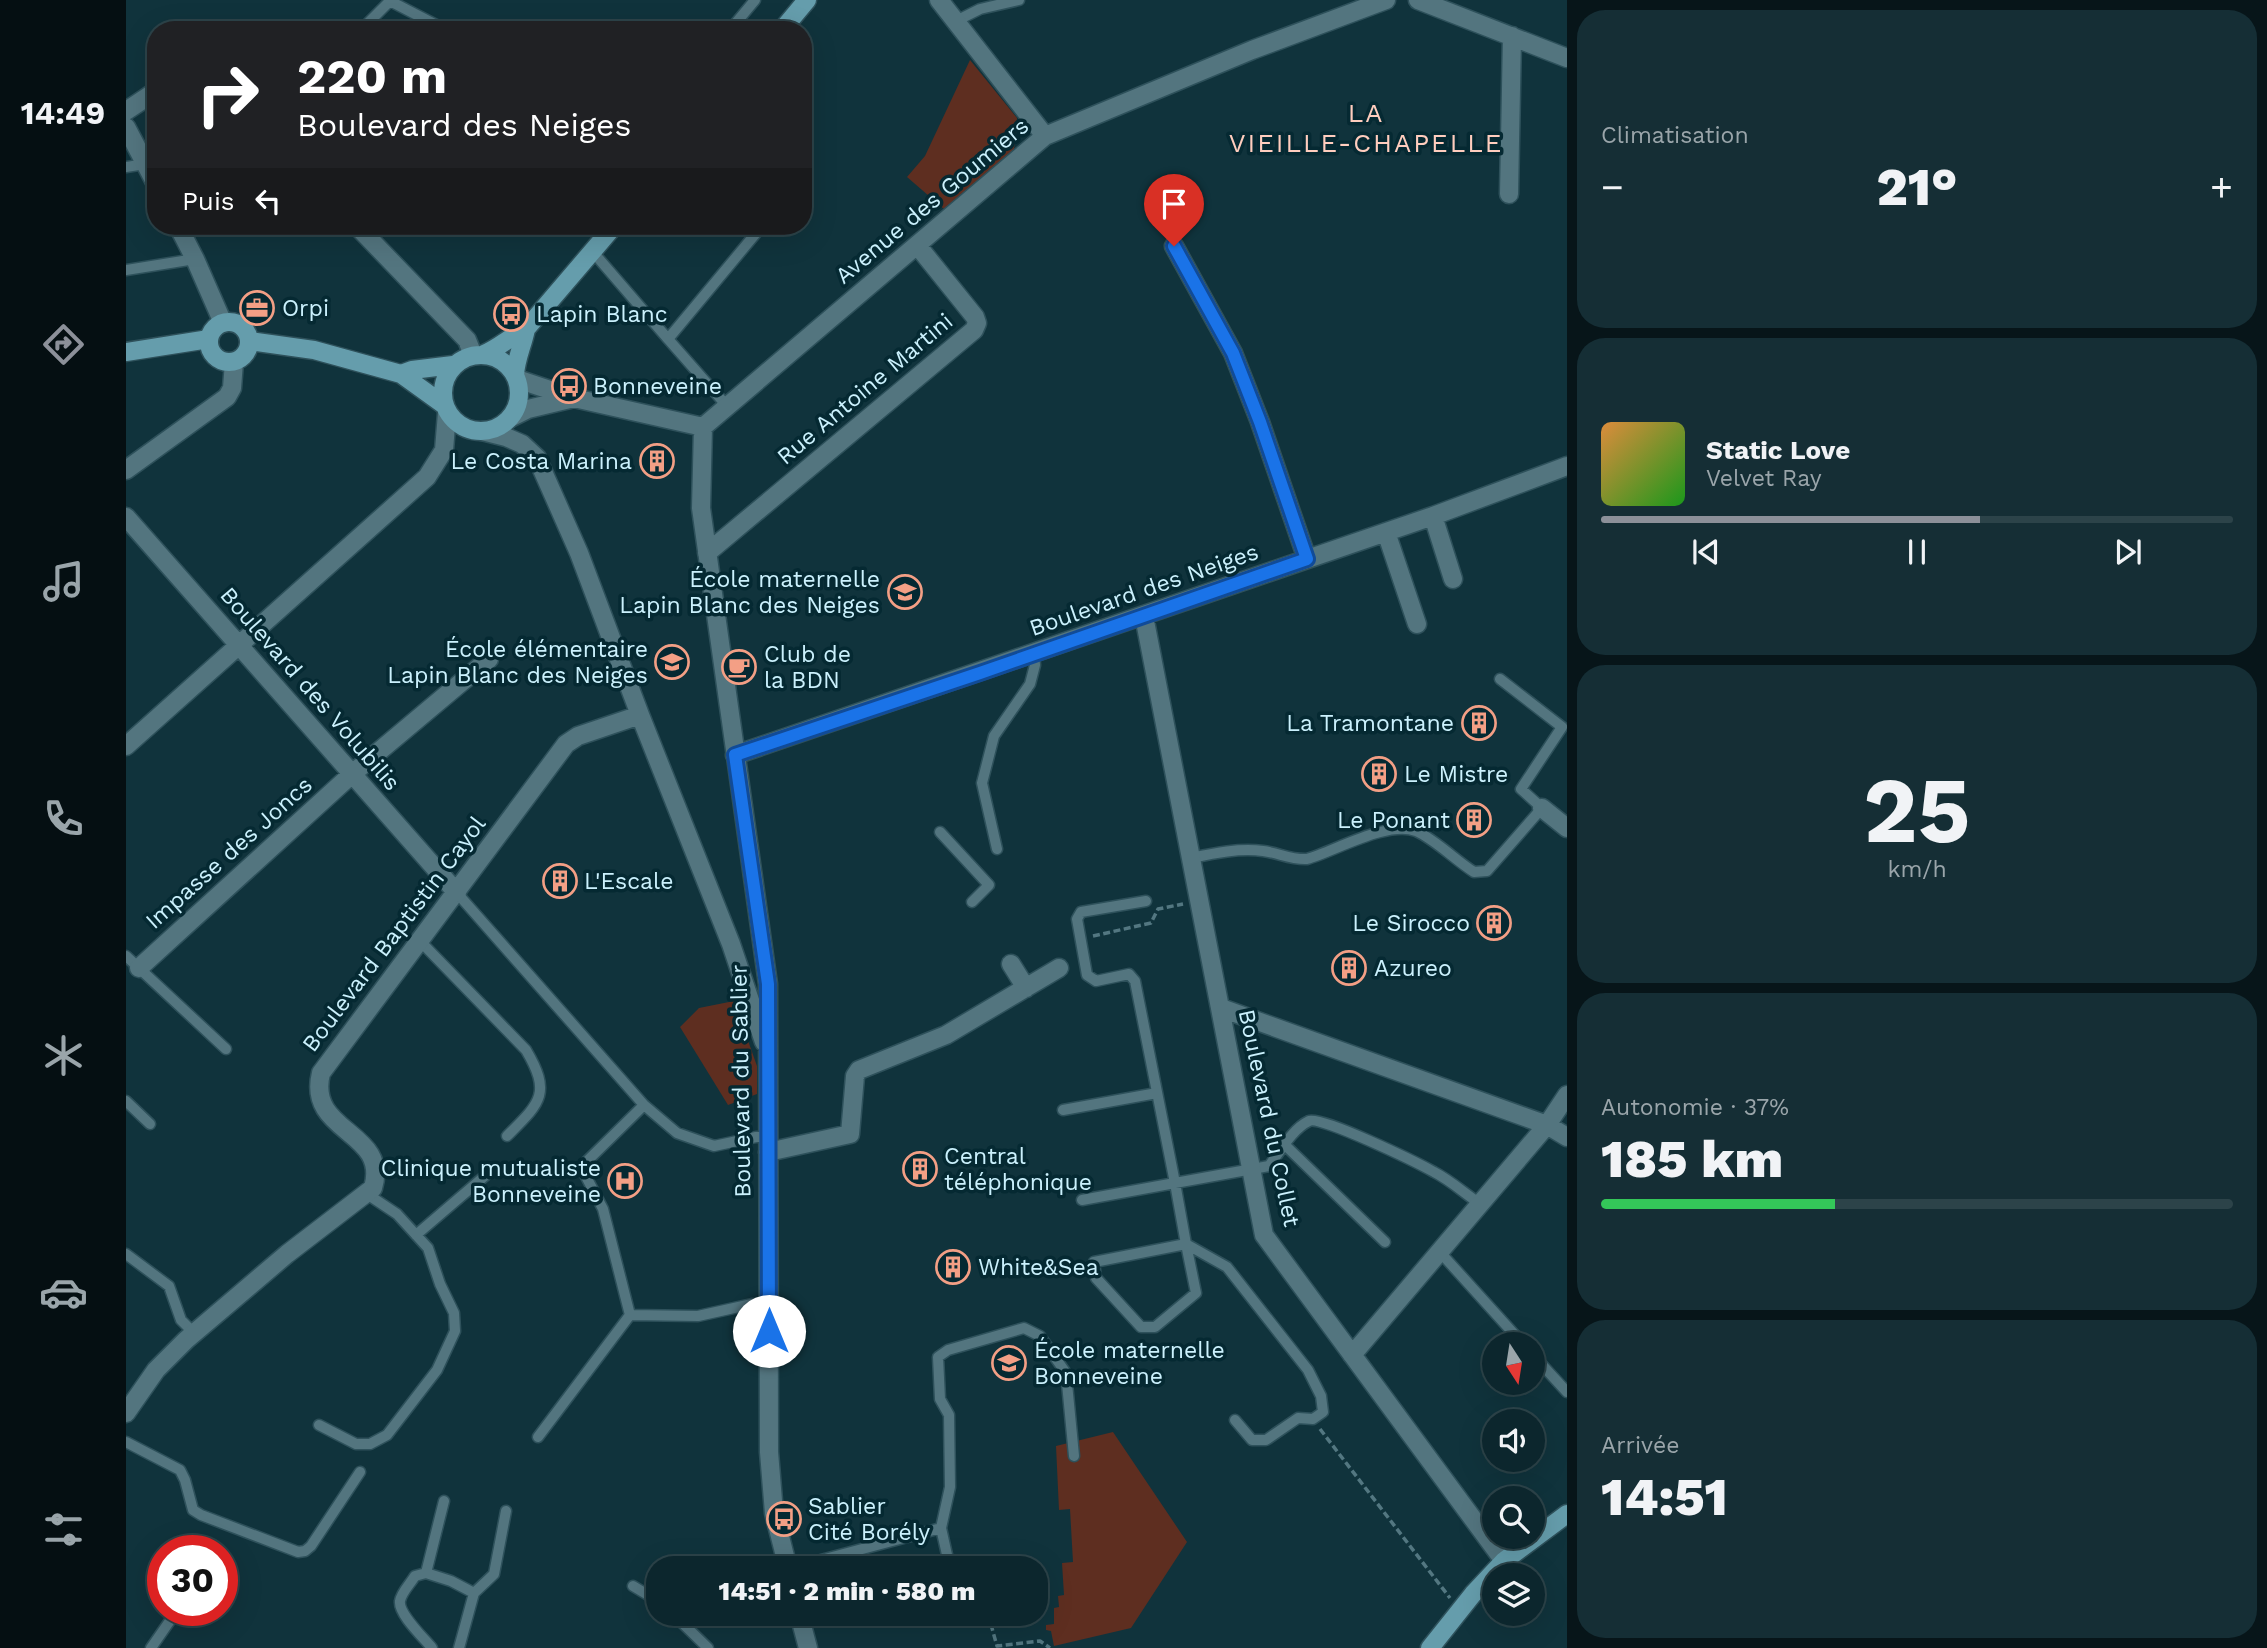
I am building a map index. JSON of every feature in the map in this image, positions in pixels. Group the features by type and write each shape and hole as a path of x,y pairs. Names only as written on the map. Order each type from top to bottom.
{"street":[{"path":"790,21 807,0"},
{"path":"939,0 1045,136"},
{"path":"1418,0 1567,58"},
{"name":"Avenue des Goumiers","path":"703,427 1045,136 1240,55 1381,1"},
{"path":"1510,194 1512,36"},
{"path":"126,111 147,97"},
{"path":"126,127 147,168"},
{"path":"183,235 223,323"},
{"path":"365,235 479,354 496,357 507,364 516,377 574,398 703,427"},
{"path":"126,746 427,477 444,450 446,409 442,391 445,377 453,365 462,358 500,346 526,329 603,235"},
{"name":"Rue Antoine Martini","path":"707,553 974,330 977,323 975,317 917,245"},
{"path":"1174,246 1233,353 1307,559"},
{"path":"223,323 240,326 245,330 249,341 245,354 234,362 215,357 209,345 211,332 223,323"},
{"path":"510,418 519,399 516,358 523,345 526,329"},
{"path":"126,352 209,339"},
{"path":"249,341 314,351 401,374 446,409 456,423 468,429 506,437 523,444 537,458 579,553 731,944 769,1057"},
{"path":"126,470 227,397 232,388 234,362"},
{"path":"401,374 453,365"},
{"path":"482,431 492,429 510,418 538,407 574,398"},
{"name":"Boulevard du Sablier","path":"703,427 701,508 768,984 769,1452 774,1513 786,1556"},
{"name":"Boulevard des Neiges","path":"735,755 1562,473"},
{"path":"1433,516 1453,579"},
{"name":"Boulevard des Volubilis","path":"126,517 457,892"},
{"path":"1386,532 1417,624"},
{"name":"Boulevard du Collet","path":"1144,616 1264,1235 1504,1561"},
{"name":"Impasse des Joncs","path":"133,962 488,659"},
{"name":"Boulevard Baptistin Cayol","path":"368,1194 373,1188 376,1165 370,1152 322,1106 318,1084 321,1073 566,744 587,732 640,715"},
{"path":"1542,807 1567,828"},
{"path":"1011,964 1026,988"},
{"path":"768,1144 850,1134 855,1076 859,1070 946,1035 1059,968"},
{"path":"1221,1008 1547,1125 1567,1137"},
{"path":"1352,1355 1547,1125 1567,1095"},
{"path":"126,1413 156,1370 194,1333 287,1254 368,1194"},
{"path":"1430,1648 1504,1561 1567,1514"},
{"path":"802,1626 808,1648"}],"lane":[{"path":"738,21 755,0"},
{"path":"957,21 980,9 1019,0"},
{"path":"370,21 390,1 429,21"},
{"path":"126,167 145,164"},
{"path":"603,235 668,340 727,406"},
{"path":"668,340 755,235"},
{"path":"126,270 195,259"},
{"path":"997,849 982,783 994,736 1030,684 1035,665 1034,654"},
{"path":"1191,858 1242,850 1265,851 1295,860 1307,859 1370,835 1404,828 1421,834 1474,872 1487,871 1542,807 1521,789 1562,727 1500,679"},
{"path":"940,832 989,884 972,902"},
{"path":"457,892 644,1105 677,1133 714,1146 756,1137 768,1144"},
{"path":"1146,901 1081,912 1077,919 1087,975 1096,981 1129,974 1135,981 1175,1183 1186,1244 1196,1293 1155,1328 1141,1327 1097,1278 1094,1262 1186,1244 1227,1266 1308,1370 1321,1396 1323,1412 1313,1419 1298,1418 1266,1440 1252,1440 1235,1420"},
{"path":"421,941 526,1050 538,1071 541,1089 535,1108 507,1136"},
{"path":"133,962 226,1049"},
{"path":"1063,1110 1157,1093"},
{"path":"126,1101 150,1124"},
{"path":"630,1315 603,1209 581,1167 644,1105"},
{"path":"1082,1200 1269,1166 1308,1121 1316,1119 1435,1172 1479,1203"},
{"path":"1285,1146 1385,1242"},
{"path":"416,1235 486,1175"},
{"path":"319,1425 356,1444 370,1444 387,1435 437,1370 455,1331 454,1313 440,1284 428,1248 397,1214 368,1194"},
{"path":"1439,1251 1512,1332"},
{"path":"126,1254 169,1286 181,1320 194,1333"},
{"path":"630,1315 698,1316 752,1304 769,1306"},
{"path":"538,1437 630,1315"},
{"path":"947,1556 941,1528 950,1487 949,1415 940,1399 938,1357 948,1350 1024,1328 1040,1336 1066,1373 1074,1456"},
{"path":"1545,1368 1567,1392"},
{"path":"126,1442 180,1469 193,1510 298,1552 311,1546 360,1472"},
{"path":"426,1573 444,1501"},
{"path":"459,1648 474,1593 494,1574 506,1511"},
{"path":"835,1556 941,1528"},
{"path":"432,1648 400,1607 400,1599 415,1576 426,1573 451,1581 474,1593"},
{"path":"633,1586 646,1594"},
{"path":"151,1648 166,1626"},
{"path":"685,1626 708,1648"}],"path":[{"path":"1081,938 1151,923 1158,909 1199,901"},
{"path":"1313,1419 1460,1611"},
{"path":"991,1626 997,1646 1040,1642 1050,1648"}],"shaded area":[{"path":"970,60 1017,118 1014,150 944,209 907,177 925,156"},
{"path":"734,1001 757,1066 757,1094 728,1105 680,1027 699,1008"},
{"path":"1113,1432 1187,1542 1131,1628 1054,1646 1051,1631 1046,1630 1046,1626 1054,1624 1054,1608 1059,1607 1058,1596 1064,1595 1062,1563 1073,1562 1070,1509 1059,1510 1056,1446"}],"place":[{"name":"Orpi","path":"257,308"},
{"name":"Lapin Blanc","path":"511,314"},
{"name":"Bonneveine","path":"569,386"},
{"name":"Le Costa Marina","path":"657,461"},
{"name":"École maternelle Lapin Blanc des Neiges","path":"905,592"},
{"name":"École élémentaire Lapin Blanc des Neiges","path":"672,662"},
{"name":"Club de la BDN","path":"739,667"},
{"name":"La Tramontane","path":"1479,723"},
{"name":"Le Mistre","path":"1379,774"},
{"name":"Le Ponant","path":"1474,820"},
{"name":"L'Escale","path":"560,881"},
{"name":"Le Sirocco","path":"1494,923"},
{"name":"Azureo","path":"1349,968"},
{"name":"Central téléphonique","path":"920,1169"},
{"name":"Clinique mutualiste Bonneveine","path":"625,1181"},
{"name":"White&Sea","path":"953,1267"},
{"name":"École maternelle Bonneveine","path":"1009,1363"},
{"name":"Sablier Cité Borély","path":"784,1519"}],"district":[{"name":"LA VIEILLE-CHAPELLE","path":"1366,128"}],"route":[{"path":"769,1331 768,984 735,755 1307,559 1233,353 1174,246"}]}
